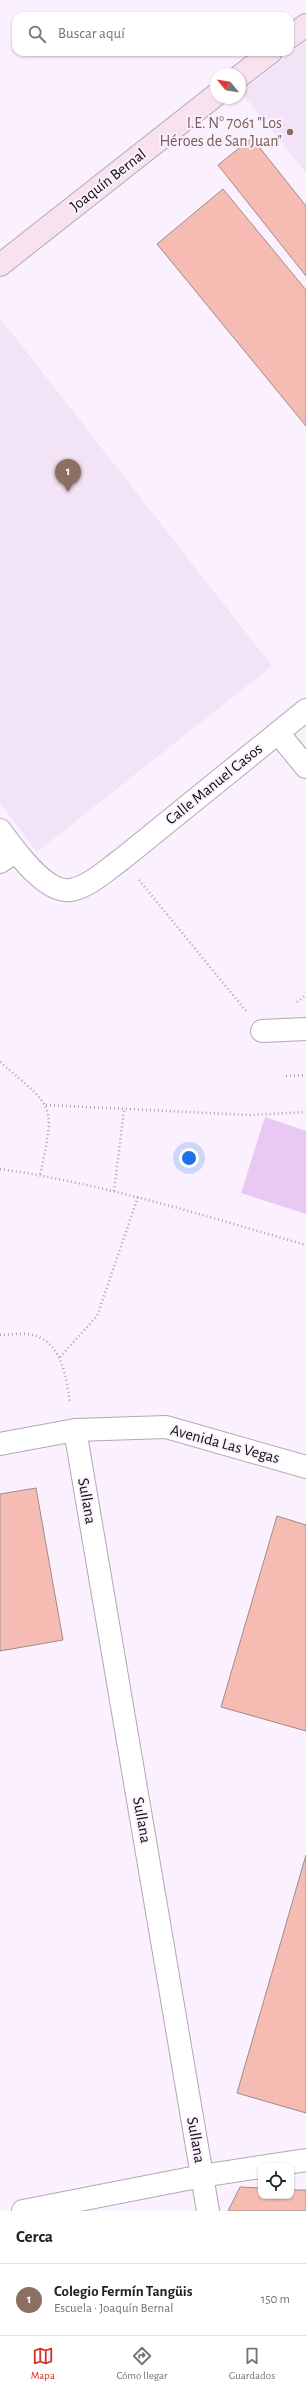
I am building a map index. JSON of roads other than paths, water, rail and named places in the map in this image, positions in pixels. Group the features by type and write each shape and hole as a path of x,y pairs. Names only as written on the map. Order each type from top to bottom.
{"street":[{"path":"294,34 306,24"},
{"path":"246,71 266,56"},
{"name":"Joaquín Bernal","path":"0,265 210,100"},
{"name":"Calle Manuel Casos","path":"0,830 8,857 29,867 52,887 71,890 93,880 122,859 306,710"},
{"path":"278,733 306,767"},
{"path":"262,1031 306,1029"},
{"name":"Avenida Las Vegas","path":"0,1444 75,1430 166,1428 306,1467"},
{"name":"Sullana","path":"75,1430 208,2211"},
{"path":"23,2211 202,2176 306,2160"}],"place":[{"name":"I.E. N° 7061 \"Los Héroes de San Juan\"","path":"290,132"},
{"name":"Colegio Fermín Tangüis","path":"68,492"}]}
